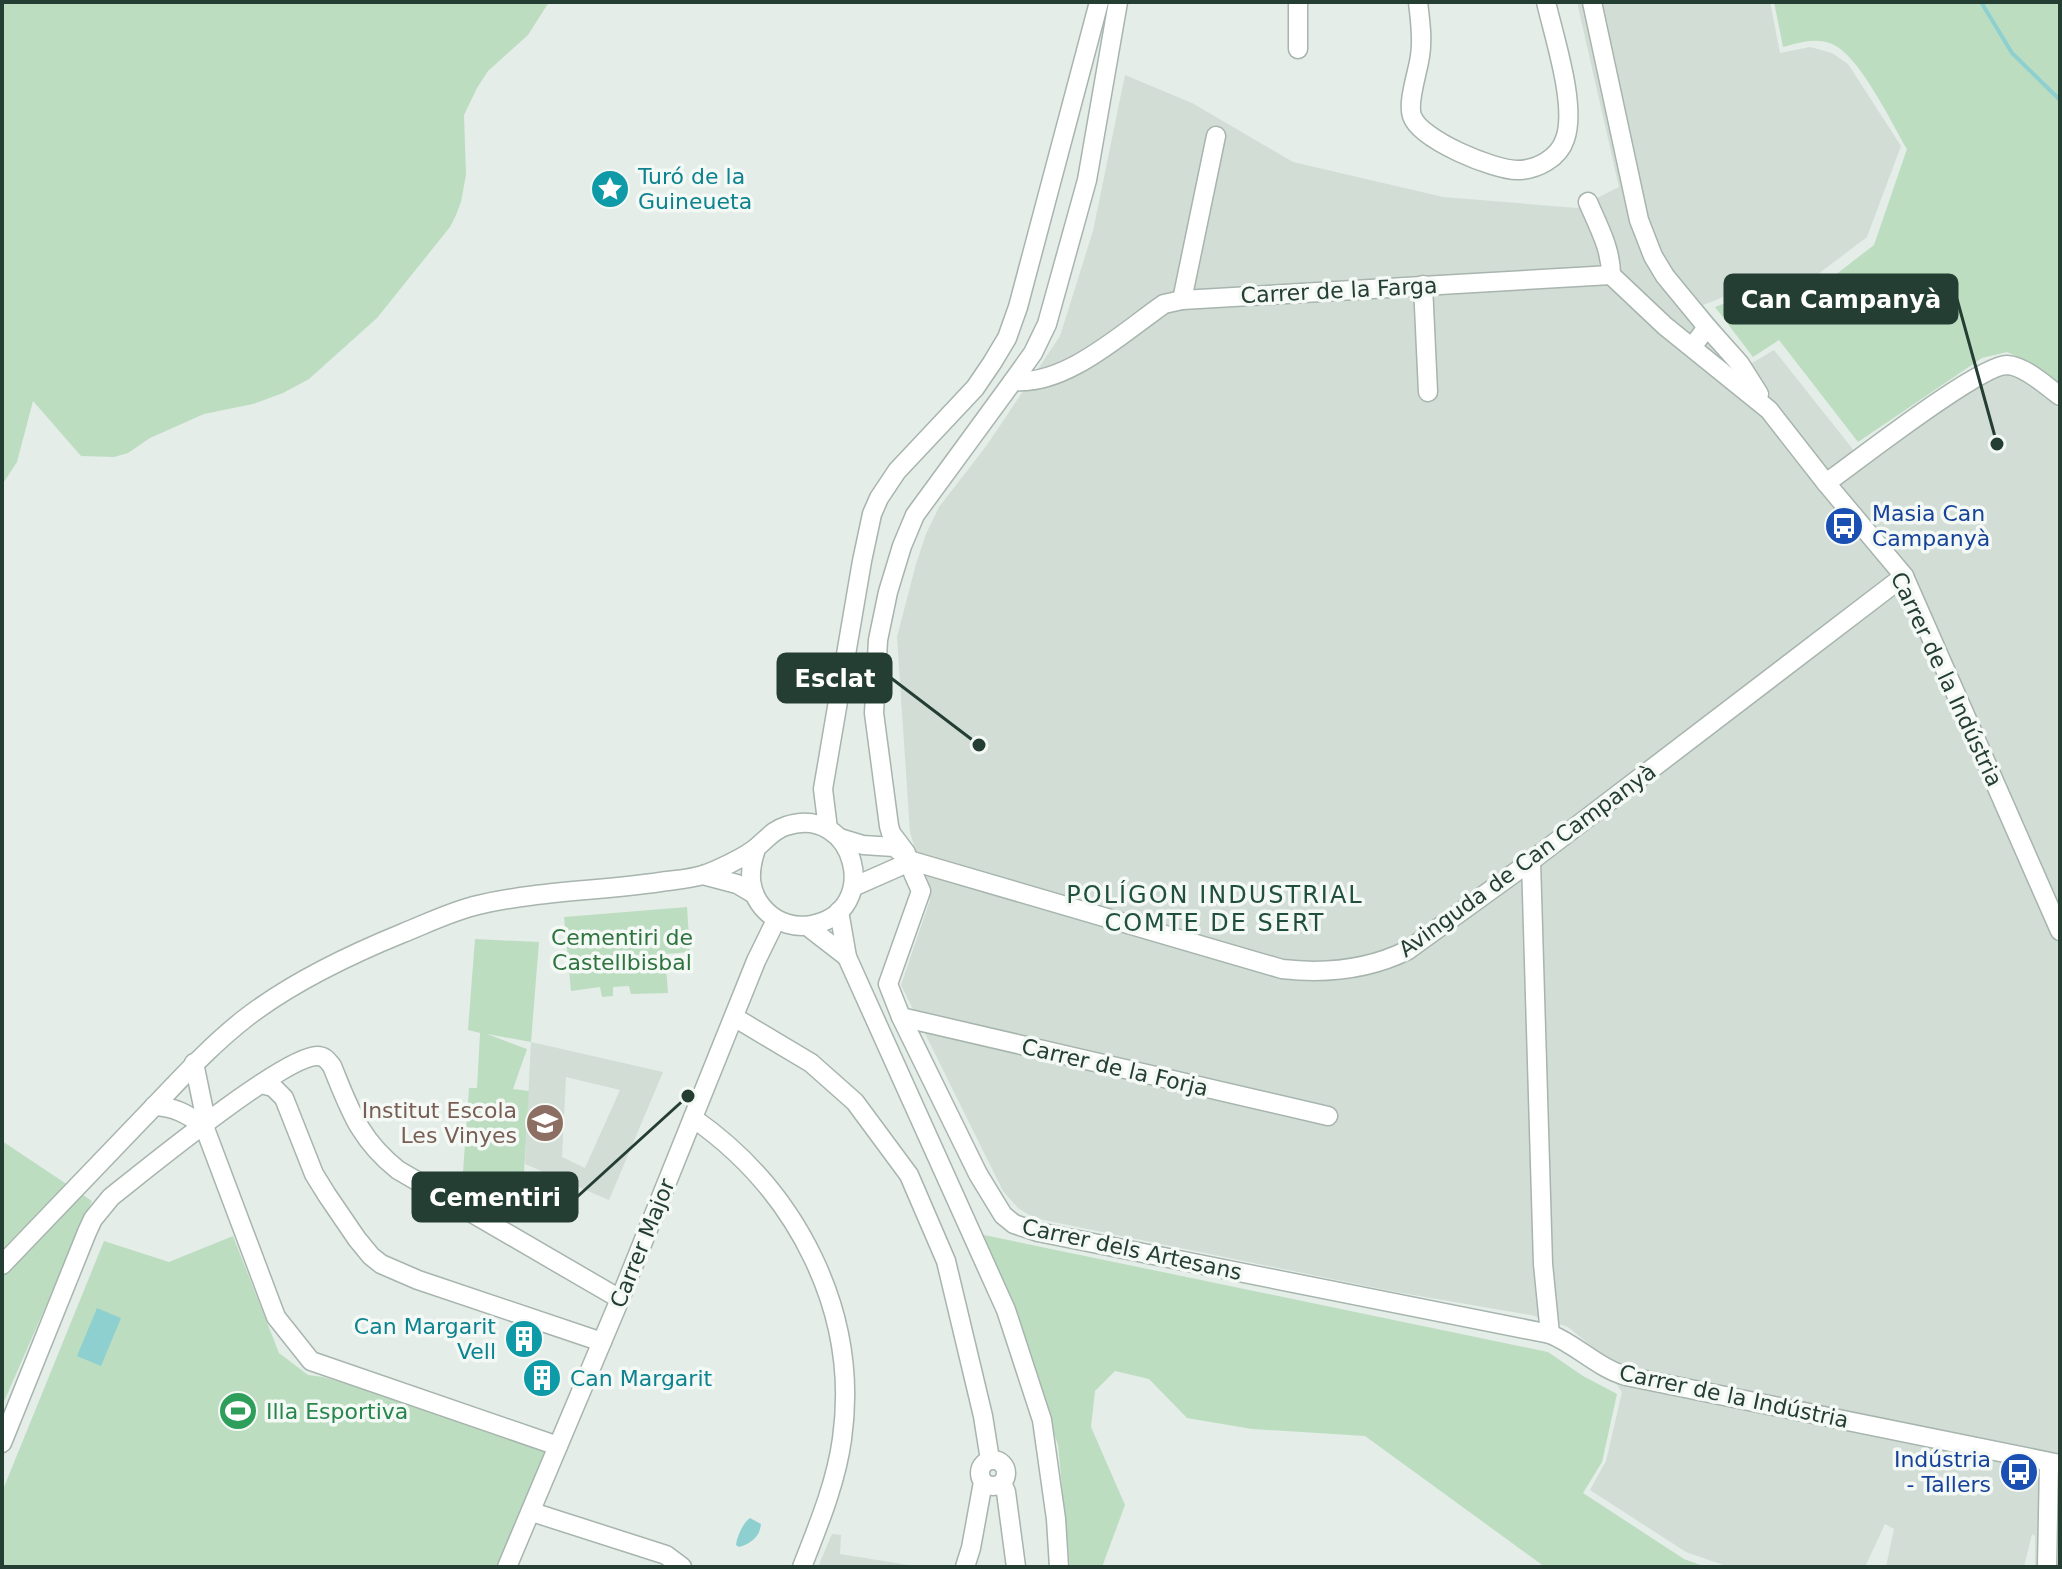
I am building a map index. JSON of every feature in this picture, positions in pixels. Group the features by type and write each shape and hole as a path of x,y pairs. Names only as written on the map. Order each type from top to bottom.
{"street":[{"path":"834,834 823,789 872,514 897,471 975,388 1007,338 1018,307 1099,2"},
{"path":"853,887 912,861 891,833 875,732 874,683 883,617 902,546 915,515 1033,353 1047,324 1087,180 1118,2"},
{"path":"1298,2 1298,49"},
{"path":"1418,2 1422,36 1411,108 1415,123 1455,150 1515,170 1534,168 1552,158 1564,143 1569,125 1568,101 1546,2"},
{"name":"Carrer de la Indústria","path":"1592,2 1639,220 1653,256 1665,276 1740,364 1769,410 1826,483 1904,576 2060,931"},
{"path":"1182,300 1216,136"},
{"path":"1588,202 1606,244 1611,275"},
{"name":"Carrer de la Indústria","path":"1611,275 1665,326 1769,410"},
{"name":"Carrer de la Farga","path":"1013,381 1041,381 1066,372 1164,304 1182,300 1611,275"},
{"path":"1423,285 1428,392"},
{"path":"1693,346 1707,327"},
{"path":"1826,483 1963,385 1996,366 2011,365 2060,396"},
{"name":"Avinguda de Can Campanyà","path":"834,834 863,845 894,847 912,861 1282,969 1311,972 1365,966 1408,950 1531,861 1904,576"},
{"path":"794,823 823,789"},
{"path":"2,1265 194,1063 248,1016 301,982 378,943 455,912 499,901 703,875 756,849 778,828 794,823 812,823 834,834 848,849 853,863 853,887 839,911 829,920 794,926 776,920 760,905 754,894 750,873 756,849"},
{"name":"Carrer dels Artesans","path":"912,861 913,873 921,891 888,984 978,1174 1003,1215 1014,1224 1038,1232 1550,1334"},
{"path":"1531,861 1543,1264 1550,1334"},
{"path":"703,875 737,884 754,894"},
{"path":"839,911 847,957 1006,1310 1042,1420 1056,1519 1059,1567"},
{"name":"Carrer Major","path":"507,1567 776,920"},
{"path":"807,926 847,957"},
{"path":"734,1017 811,1063 855,1102 909,1175 946,1261 983,1416 990,1460"},
{"name":"Carrer de la Forja","path":"901,1017 1328,1116"},
{"path":"2,1443 93,1219 111,1197 261,1084 304,1059 316,1056 326,1058 332,1066 361,1134 378,1155 398,1170 620,1299"},
{"path":"194,1063 205,1116 204,1126 276,1317 311,1361 558,1446"},
{"path":"261,1084 273,1087 284,1098 314,1174 357,1239 381,1264 418,1280 602,1342"},
{"path":"169,1090 200,1094"},
{"path":"154,1106 184,1112 204,1126"},
{"path":"693,1118 724,1140 758,1174 787,1210 823,1281 836,1323 845,1402 842,1440 834,1478 802,1567"},
{"name":"Carrer de la Indústria","path":"1550,1334 1626,1376 2055,1464"},
{"path":"965,1567 983,1482 979,1471 990,1460 999,1461 1005,1467 1006,1475 1002,1483 994,1486 983,1482"},
{"path":"2047,1567 2055,1464"},
{"path":"1002,1483 1006,1492 1016,1567"},
{"path":"532,1512 666,1555 682,1567"}],"shaded area":[{"path":"1577,2 1770,2 1780,53 1810,47 1832,53 1848,64 1901,146 1867,237 1801,287 1785,281 1761,282 1703,305 1752,363 1774,350 1863,462 1990,377 2011,373 2060,409 2060,1567 2035,1567 2035,1536 2032,1534 2024,1567 1886,1567 1894,1529 1885,1524 1865,1567 1729,1567 1686,1552 1590,1490 1606,1461 1622,1392 1590,1345 1568,1327 1531,1315 1396,1292 1034,1218 1018,1208 1003,1191 901,985 930,900 910,832 897,637 916,564 939,507 987,445 1060,336 1093,231 1125,75 1192,103 1293,162 1443,197 1577,208 1619,187"},
{"name":"Institut Escola Les Vinyes","path":"531,1042 663,1072 609,1200 525,1164","holes":["566,1077 620,1090 585,1168 562,1157"]},
{"path":"832,1534 841,1535 840,1554 921,1567 818,1567"}],"green space":[{"path":"2,2 549,2 528,35 488,71 464,115 466,175 461,202 450,227 377,318 309,379 253,404 204,414 150,438 128,453 114,457 81,456 33,401 17,462 2,485"},
{"path":"1774,2 2060,2 2060,383 2030,362 2007,352 1982,358 1858,442 1779,340 1753,357 1715,307 1763,289 1795,306 1874,245 1907,149 1864,75 1843,51 1820,41 1783,47"},
{"name":"Cementiri de Castellbisbal","path":"687,907 690,952 665,954 668,993 631,994 629,986 613,987 613,996 602,997 600,987 571,991 564,917"},
{"path":"475,939 539,942 531,1042 487,1034 527,1049 513,1089 529,1091 523,1188 462,1186 469,1088 477,1088 480,1033 468,1030"},
{"path":"2,1141 92,1201 2,1406"},
{"path":"984,1235 1548,1352 1617,1394 1602,1462 1583,1493 1684,1559 1706,1567 1545,1567 1365,1436 1252,1429 1187,1418 1149,1379 1115,1371 1095,1391 1091,1427 1125,1505 1102,1567 1070,1567 1058,1445"},
{"name":"Illa Esportiva","path":"233,1236 279,1353 308,1375 558,1446 507,1567 2,1567 2,1492 104,1241 169,1262"}],"water":[{"path":"97,1308 121,1318 101,1366 77,1356"},
{"path":"750,1518 761,1524 759,1533 751,1542 739,1547 736,1545 739,1534"}],"waterway":[{"path":"1981,2 2012,53 2060,100"}],"place":[{"name":"Turó de la Guineueta","path":"610,189"},
{"name":"Can Campanyà","path":"1997,444"},
{"name":"Masia Can Campanyà","path":"1844,526"},
{"name":"Esclat","path":"979,745"},
{"name":"Cementiri","path":"688,1096"},
{"name":"Institut Escola Les Vinyes","path":"545,1123"},
{"name":"Can Margarit Vell","path":"524,1339"},
{"name":"Can Margarit","path":"542,1378"},
{"name":"Illa Esportiva","path":"238,1411"},
{"name":"Indústria - Tallers","path":"2019,1472"}],"district":[{"name":"POLÍGON INDUSTRIAL COMTE DE SERT","path":"1215,909"}]}
